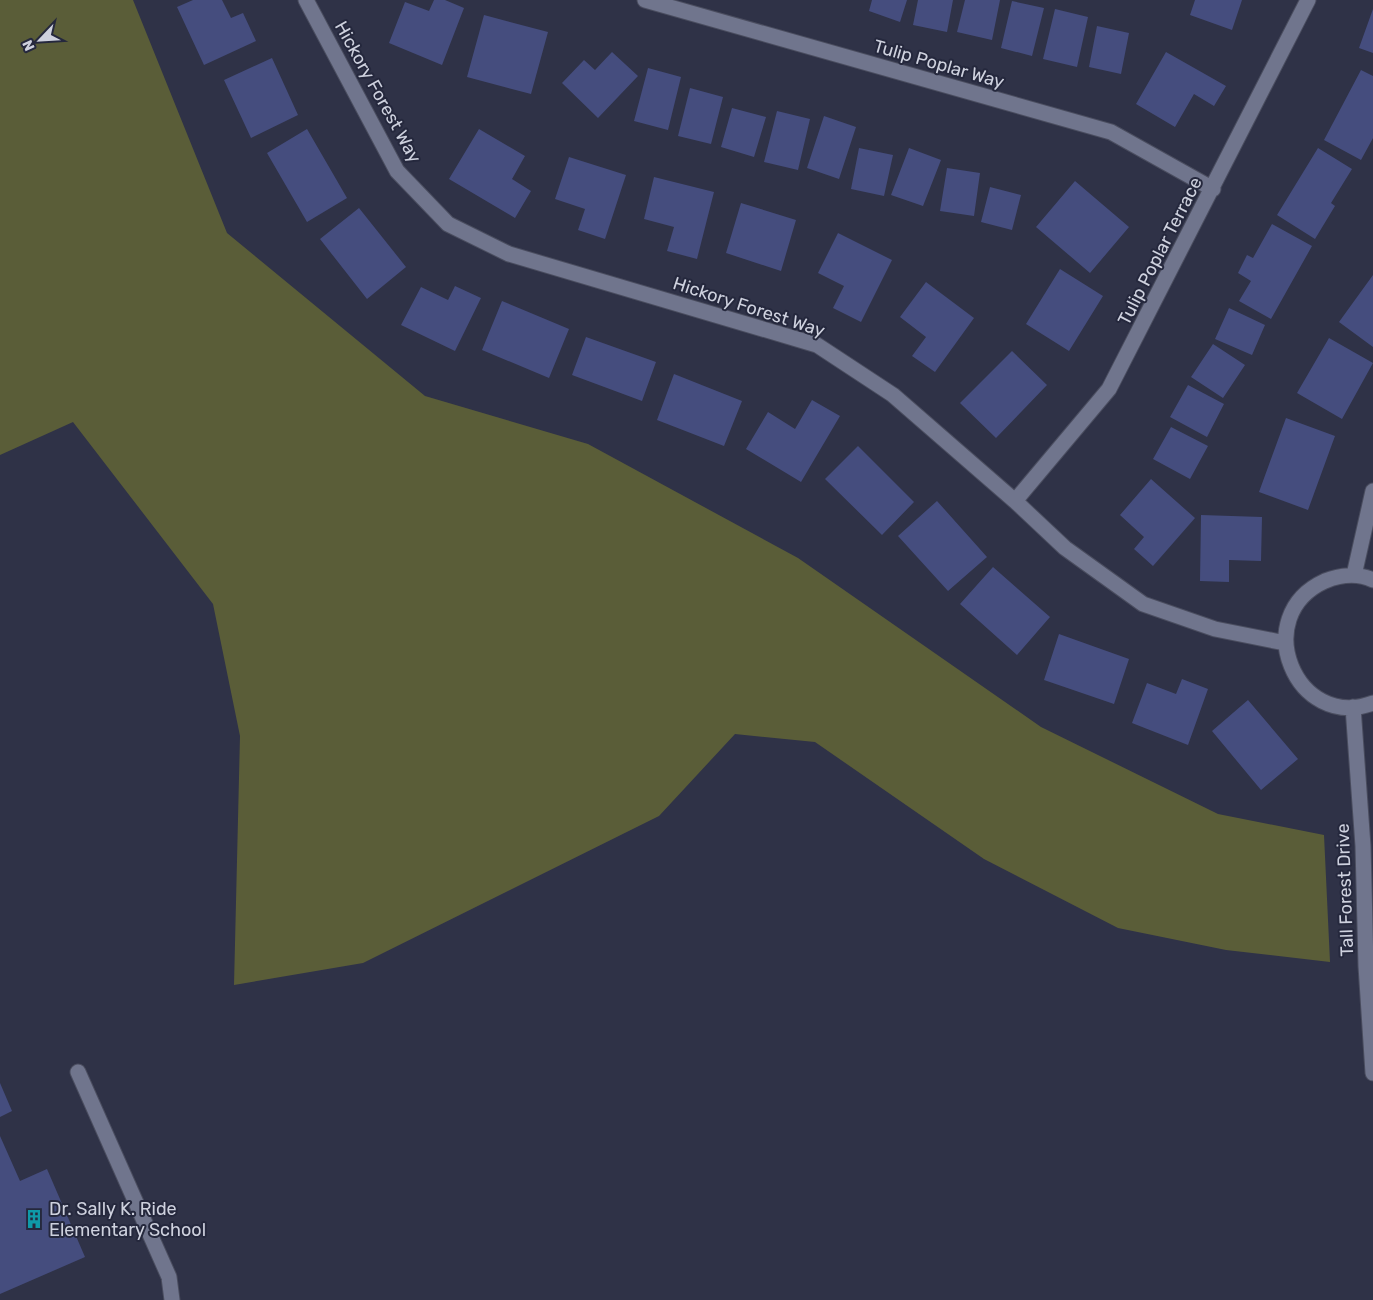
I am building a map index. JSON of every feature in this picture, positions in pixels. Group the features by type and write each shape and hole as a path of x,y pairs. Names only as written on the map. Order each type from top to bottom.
{"street":[{"name":"Hickory Forest Way","path":"306,0 397,171 448,224 509,254 817,345 893,395 1015,501 1065,548 1144,604 1215,629 1285,643"},
{"name":"Tulip Poplar Way","path":"645,0 1110,132 1213,189"},
{"name":"Tulip Poplar Terrace","path":"1015,501 1109,389 1213,189 1308,0"},
{"path":"1354,575 1373,491"},
{"path":"1373,580 1354,575 1334,577 1314,586 1297,603 1288,622 1285,643 1289,665 1300,683 1313,695 1334,705 1354,707 1373,703"},
{"name":"Tall Forest Drive","path":"1354,707 1363,846 1366,966 1373,1072"},
{"path":"78,1072 169,1277 172,1300"}],"green space":[{"path":"0,0 133,0 227,233 425,396 588,444 798,558 1041,727 1218,814 1324,835 1330,962 1226,950 1118,928 984,859 815,742 735,734 659,816 363,963 234,985 240,736 213,604 73,422 0,455"}],"building":[{"path":"193,0 222,0 231,18 243,13 256,41 204,65 177,7"},
{"path":"434,0 445,0 464,8 442,65 389,43 405,2 429,11"},
{"path":"872,0 907,0 900,22 869,11"},
{"path":"918,0 953,0 947,32 913,25"},
{"path":"965,0 1000,0 992,40 957,32"},
{"path":"1195,0 1242,0 1232,30 1190,15"},
{"path":"1012,1 1044,8 1032,56 1001,48"},
{"path":"1055,9 1088,17 1077,67 1043,59"},
{"path":"1373,9 1373,53 1359,48"},
{"path":"484,15 548,32 531,94 467,77"},
{"path":"1097,26 1129,33 1121,74 1089,67"},
{"path":"612,52 638,76 598,118 562,83 584,60 595,70"},
{"path":"1166,52 1226,86 1214,106 1194,94 1175,127 1136,104"},
{"path":"272,58 298,115 251,138 224,80"},
{"path":"648,68 681,77 668,130 634,121"},
{"path":"1361,70 1373,76 1373,138 1361,160 1324,140"},
{"path":"690,88 723,97 711,144 678,136"},
{"path":"732,108 766,117 754,157 721,147"},
{"path":"777,111 810,119 798,170 764,162"},
{"path":"824,116 856,127 839,179 807,168"},
{"path":"307,129 347,198 307,222 267,153"},
{"path":"479,129 525,156 512,179 531,191 515,218 449,179"},
{"path":"859,148 893,155 884,196 851,189"},
{"path":"909,148 941,160 923,206 891,195"},
{"path":"1318,148 1352,169 1331,203 1335,206 1315,239 1277,215"},
{"path":"569,157 626,175 605,239 578,230 585,209 555,199"},
{"path":"947,168 980,173 974,216 940,211"},
{"path":"654,177 714,192 697,259 667,251 674,227 644,219"},
{"path":"1075,181 1129,227 1090,273 1036,227"},
{"path":"990,187 1021,195 1012,230 981,222"},
{"path":"741,203 796,220 781,271 726,253"},
{"path":"359,208 406,267 367,299 320,239"},
{"path":"1272,224 1312,246 1271,319 1239,301 1251,281 1238,273 1247,255 1253,258"},
{"path":"838,233 892,260 861,322 833,308 844,286 818,273"},
{"path":"1060,269 1103,296 1069,351 1026,324"},
{"path":"1373,275 1373,347 1339,322"},
{"path":"926,282 974,318 935,372 912,356 926,337 900,317"},
{"path":"455,286 481,298 455,351 401,325 421,287 448,300"},
{"path":"502,301 569,329 549,378 482,350"},
{"path":"1229,308 1265,325 1252,355 1215,339"},
{"path":"586,337 656,362 642,401 572,375"},
{"path":"1329,338 1373,363 1342,419 1297,393"},
{"path":"1213,344 1245,365 1223,398 1191,377"},
{"path":"1012,351 1047,385 996,438 960,403"},
{"path":"674,374 742,401 724,446 657,420"},
{"path":"1188,385 1224,404 1207,437 1170,417"},
{"path":"812,400 840,416 801,482 746,449 768,412 795,429"},
{"path":"1286,418 1335,436 1308,510 1259,492"},
{"path":"1171,427 1208,446 1190,479 1153,459"},
{"path":"858,446 914,502 882,535 825,479"},
{"path":"1151,479 1195,518 1153,566 1134,549 1144,537 1120,515"},
{"path":"937,501 987,557 948,591 898,536"},
{"path":"1201,515 1262,517 1261,561 1229,560 1229,582 1200,581"},
{"path":"993,567 1050,617 1017,655 960,604"},
{"path":"1059,634 1129,659 1114,704 1044,680"},
{"path":"1182,679 1208,689 1188,745 1132,723 1147,683 1176,694"},
{"path":"1248,700 1298,759 1261,790 1212,731"},
{"path":"0,1083 12,1111 0,1117"},
{"name":"Dr. Sally K. Ride Elementary School","path":"0,1136 20,1181 47,1169 85,1257 0,1294"}],"place":[{"name":"Dr. Sally K. Ride Elementary School","path":"34,1219"}]}
